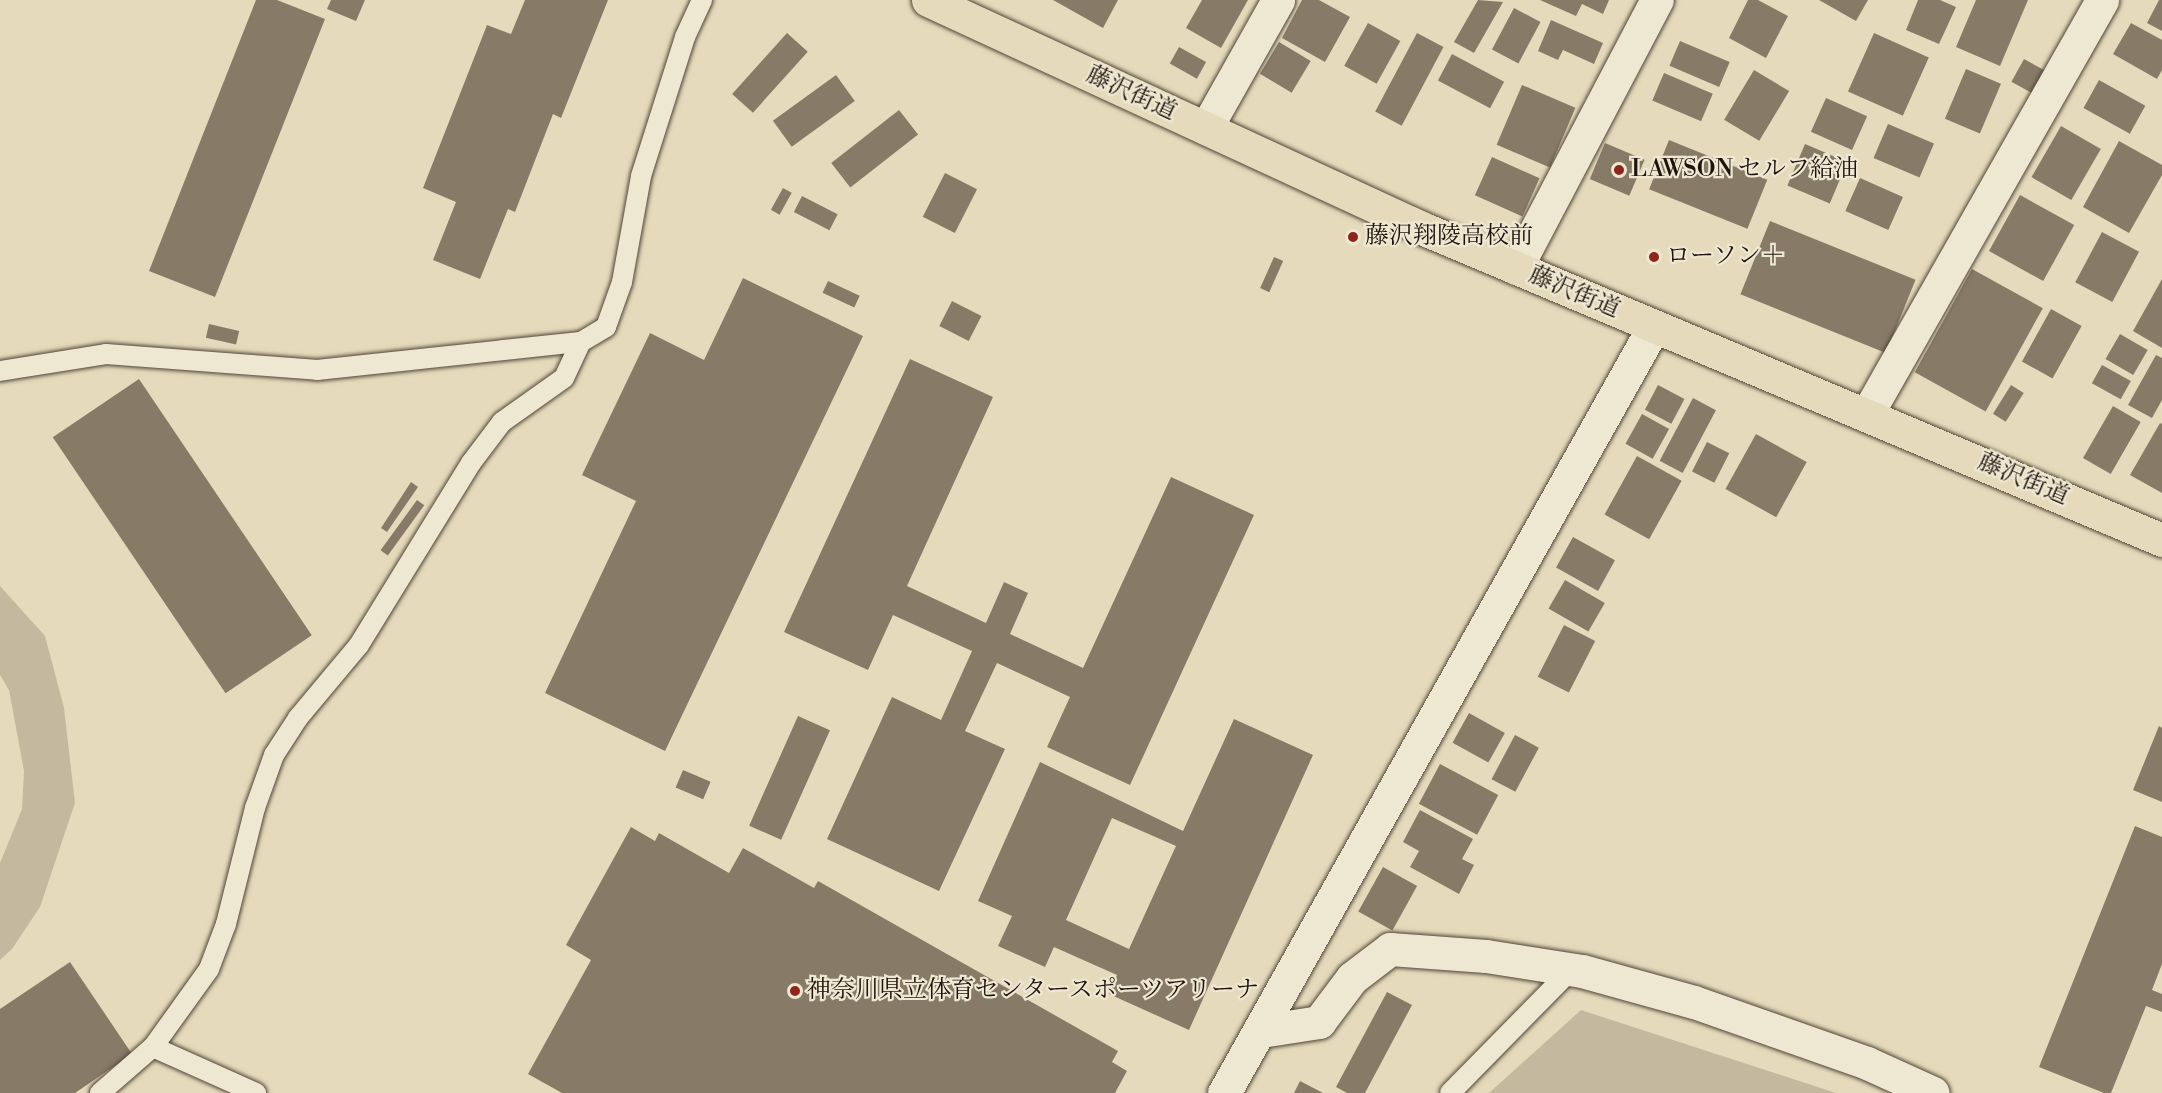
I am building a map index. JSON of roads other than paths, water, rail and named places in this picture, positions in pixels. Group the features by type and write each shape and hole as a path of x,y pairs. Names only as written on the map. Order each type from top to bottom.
{"highway":[{"name":"藤沢街道","path":"928,0 1516,268 2162,540"}],"street":[{"path":"1206,128 1278,0"},
{"path":"1516,268 1657,0"},
{"path":"1867,414 2102,0"},
{"path":"1224,1093 1261,1031 1442,699 1654,326"},
{"path":"1261,1031 1319,1022 1352,978 1390,948 1486,956 1572,969 1694,1002 1867,1064 1933,1093"}],"lane":[{"path":"0,370 106,354 317,370 580,342 606,327 613,309 622,282 641,176 686,37 702,0"},
{"path":"100,1093 153,1047 209,969 226,924 255,808 274,754 304,711 359,645 471,463 502,422 564,378 580,342"},
{"path":"1450,1093 1572,969"},
{"path":"153,1047 256,1093"}],"place":[{"name":"LAWSON セルフ給油","path":"1619,170"},
{"name":"藤沢翔陵高校前","path":"1353,237"},
{"name":"ローソン＋","path":"1654,257"},
{"name":"神奈川県立体育センタースポーツアリーナ","path":"795,991"}]}
